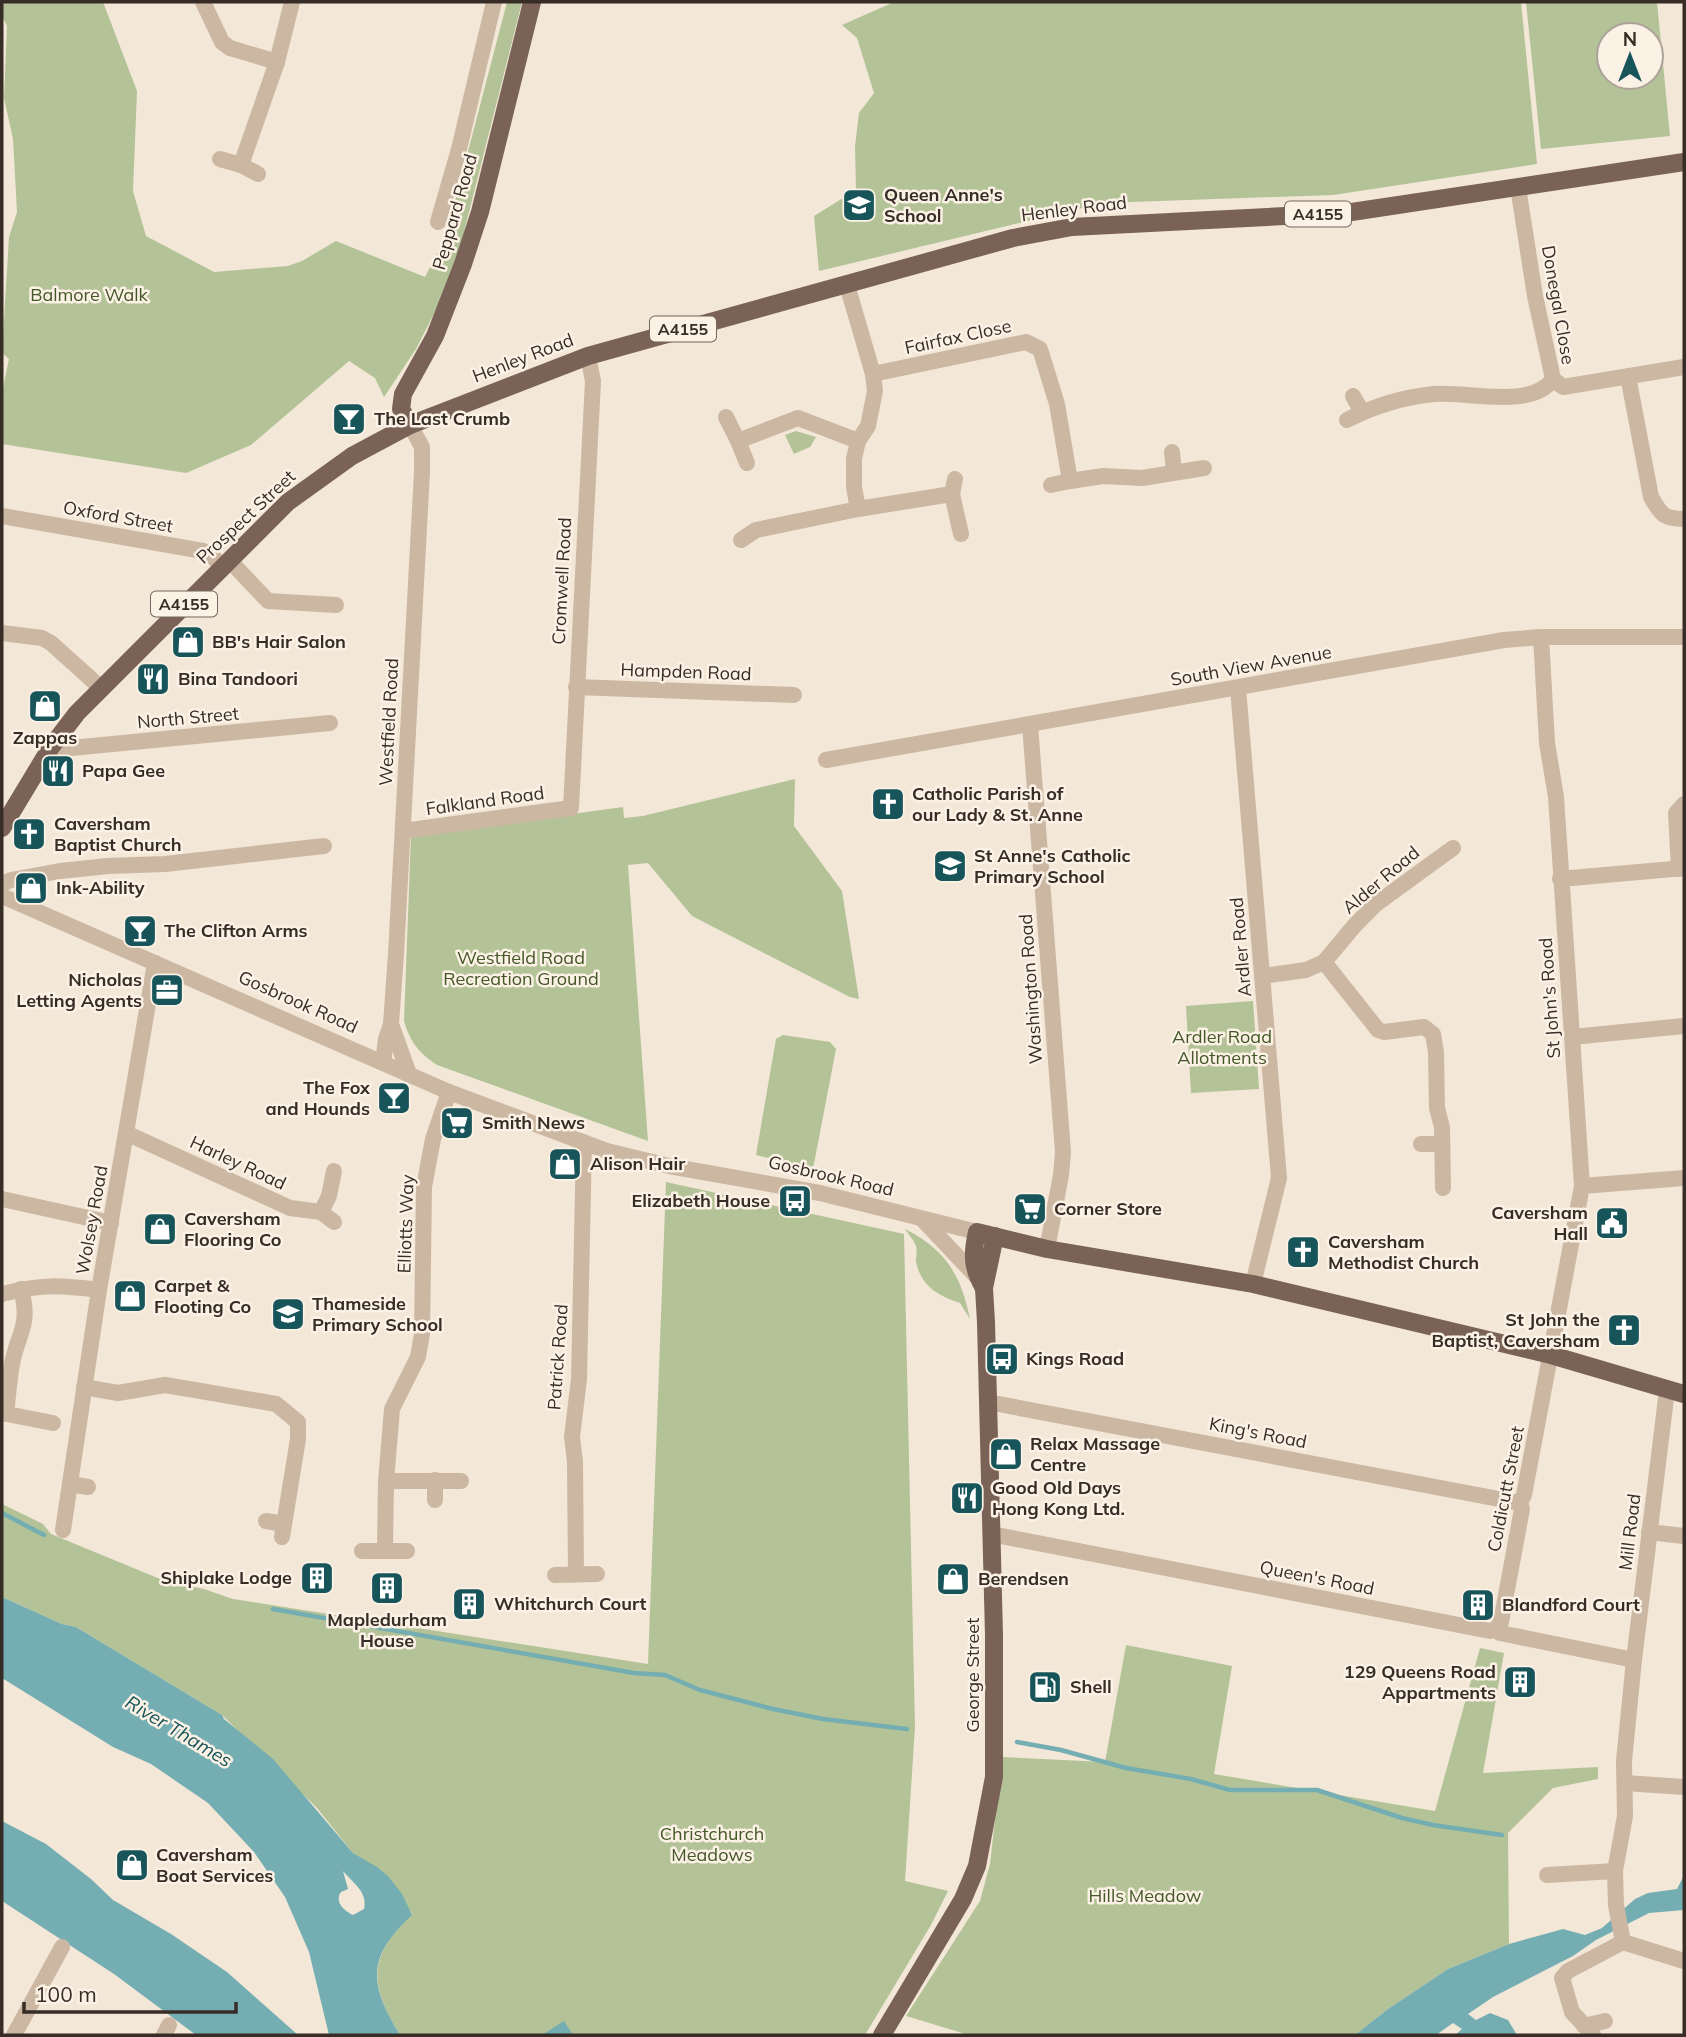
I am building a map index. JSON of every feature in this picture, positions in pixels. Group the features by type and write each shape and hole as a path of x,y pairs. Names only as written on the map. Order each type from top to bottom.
{"main road":[{"name":"Peppard Road","path":"410,425 401,409 403,394 435,336 456,285 480,212 532,2"},
{"name":"Henley Road","path":"410,425 588,356 1013,238 1072,227 1345,213 1684,162"},
{"name":"Prospect Street","path":"2,828 65,726 226,563 288,502 352,456 410,425"},
{"name":"Gosbrook Road","path":"977,1232 1047,1249 1253,1284 1551,1355 1675,1392"},
{"name":"George Street","path":"882,2035 953,1918 977,1866 994,1777 988,1402 980,1282 972,1260 977,1232"},
{"name":"George Street","path":"980,1282 995,1236"}],"street":[{"path":"203,2 222,42 230,48 277,62"},
{"path":"240,165 277,62 292,2"},
{"name":"Peppard Road","path":"438,222 459,149 494,2"},
{"path":"220,159 258,174"},
{"name":"Donegal Close","path":"1518,187 1535,296 1553,379 1563,387 1684,367"},
{"path":"847,285 876,391 868,426 858,441 854,459 854,487 858,509"},
{"name":"Fairfax Close","path":"873,374 1026,342 1040,349 1057,404 1070,481"},
{"name":"Cromwell Road","path":"571,808 593,381 588,356"},
{"path":"1628,376 1651,497 1660,513 1672,519 1684,519"},
{"path":"1353,396 1354,416 1407,398 1438,394 1501,397 1540,392 1548,387 1553,379"},
{"path":"726,417 747,463"},
{"path":"738,441 799,418 858,441"},
{"name":"Westfield Road","path":"383,1063 391,1024 422,472 422,447 410,425"},
{"path":"1172,452 1174,472"},
{"path":"1051,485 1103,476 1142,478 1204,468"},
{"path":"741,540 753,522 858,509 953,487 961,534"},
{"name":"Oxford Street","path":"2,516 203,551 226,563 268,601 336,605"},
{"path":"2,633 42,638 101,688"},
{"name":"South View Avenue","path":"826,760 1504,640 1541,637 1684,638"},
{"name":"St John's Road","path":"1541,637 1547,743 1556,797 1582,1186 1551,1355"},
{"name":"Hampden Road","path":"576,687 794,695"},
{"name":"Ardler Road","path":"1238,688 1279,1178 1253,1284"},
{"name":"North Street","path":"51,747 61,749 330,723"},
{"name":"Washington Road","path":"1030,725 1063,1152 1047,1249"},
{"path":"1560,879 1682,868 1676,813 1684,804"},
{"name":"Falkland Road","path":"403,831 571,808"},
{"path":"2,884 60,870 165,864 324,846"},
{"name":"Alder Road","path":"1324,961 1376,904 1453,848"},
{"name":"Gosbrook Road","path":"2,896 449,1092 607,1151 669,1166 809,1190 977,1232"},
{"path":"1263,976 1306,970 1324,961 1378,1030 1384,1032 1424,1027 1433,1034 1437,1108 1442,1127 1443,1188"},
{"name":"Wolsey Road","path":"63,1530 99,1290 155,963"},
{"name":"Westfield Road","path":"391,1024 409,1074"},
{"path":"1572,1037 1684,1026"},
{"name":"Elliotts Way","path":"385,1551 386,1481 392,1409 418,1357 422,1335 424,1187 433,1139 449,1092"},
{"name":"Harley Road","path":"126,1133 290,1208 321,1212 334,1222"},
{"name":"Patrick Road","path":"576,1574 575,1462 572,1437 579,1379 584,1142"},
{"path":"1422,1144 1442,1144"},
{"path":"321,1212 329,1196 334,1171"},
{"path":"1582,1186 1684,1178"},
{"path":"2,1199 111,1223"},
{"path":"922,1219 980,1282"},
{"path":"2,1294 58,1284 99,1290"},
{"path":"20,1289 25,1305 24,1331 13,1362 4,1414 53,1423"},
{"name":"Coldicutt Street","path":"1496,1629 1501,1622 1522,1509 1520,1503 1524,1495 1551,1355"},
{"path":"84,1387 118,1393 165,1385 276,1404 298,1422 298,1439 283,1531 266,1521"},
{"name":"Mill Road","path":"1623,1937 1616,1905 1615,1871 1625,1816 1624,1761 1649,1532 1675,1392"},
{"name":"King's Road","path":"988,1402 1520,1503"},
{"path":"435,1480 435,1500"},
{"path":"386,1481 461,1481"},
{"path":"70,1484 88,1487"},
{"path":"1649,1532 1684,1536"},
{"name":"Queen's Road","path":"991,1534 1490,1631 1496,1629 1500,1633 1634,1660"},
{"path":"362,1551 407,1551"},
{"path":"555,1575 597,1574"},
{"path":"1625,1783 1684,1787"},
{"path":"1547,1875 1615,1871"},
{"path":"1605,2021 1588,2031 1572,2012 1562,1978 1568,1971 1623,1937 1684,1961"},
{"path":"13,2035 62,1947"}],"green space":[{"name":"Balmore Walk","path":"2,2 103,2 137,91 133,191 146,236 214,272 288,266 336,241 425,277 446,236 507,2 522,2 462,240 446,290 416,349 384,397 375,378 349,361 251,445 186,473 2,444 2,393 9,359 2,353 9,237 17,212 13,139 4,98 7,26 2,16"},
{"path":"894,2 1521,2 1537,164 1333,195 1103,203 819,271 814,216 856,190 855,146 859,113 874,93 857,38 842,25"},
{"path":"1526,2 1657,2 1659,21 1595,21 1595,91 1665,91 1665,84 1670,136 1541,149"},
{"path":"796,431 816,437 810,447 794,454 785,435"},
{"name":"Westfield Road Recreation Ground","path":"795,779 794,826 842,891 859,999 850,997 692,916 648,863 628,865 648,1141 437,1065 416,1046 404,1021 411,836 623,807 624,818 643,816"},
{"name":"Ardler Road Allotments","path":"1253,1001 1259,1089 1191,1093 1186,1006"},
{"path":"783,1035 830,1042 836,1049 813,1169 756,1155 776,1039"},
{"name":"Christchurch Meadows","path":"666,1182 904,1234 915,1727 905,1881 948,1891 931,1925 865,2035 400,2035 382,2001 377,1972 387,1944 412,1914 364,1860 353,1853 317,1808 222,1715 76,1627 62,1624 2,1597 2,1504 43,1524 51,1534 165,1581 204,1589 233,1599 648,1664"},
{"path":"905,1229 931,1246 950,1265 962,1289 970,1319 960,1303 937,1293 921,1277 916,1261 916,1246"},
{"name":"Hills Meadow","path":"1126,1645 1232,1666 1214,1774 1435,1811 1480,1648 1504,1653 1483,1773 1598,1767 1598,1779 1553,1788 1508,1833 1509,1944 1448,1969 1388,2009 1355,2035 969,2035 906,2016 980,1901 990,1864 1002,1757 1105,1762"}],"water":[{"name":"River Thames","path":"2,1597 62,1624 76,1627 222,1715 273,1759 353,1853 388,1876 402,1894 412,1915 386,1945 377,1972 382,2001 400,2035 329,2035 309,1952 285,1897 254,1852 208,1803 151,1764 113,1747 2,1678","holes":["343,1871 364,1898 364,1909 353,1915 339,1903 341,1892 348,1889"]},
{"path":"2,1821 46,1844 113,1900 171,1934 227,1972 298,2035 196,2035 114,1974 2,1901"},
{"path":"1684,1875 1684,1910 1649,1913 1493,1997 1468,2014 1476,2020 1490,2013 1508,2020 1517,2035 1455,2035 1462,2029 1453,2023 1436,2035 1355,2035 1388,2009 1448,1969 1509,1944 1563,1929 1585,1935 1602,1928 1635,1899 1648,1893 1677,1889"},
{"path":"564,2021 573,2035 542,2035"}],"waterway":[{"path":"2,1513 44,1535"},
{"path":"273,1609 634,1673 665,1675 700,1690 773,1709 823,1719 907,1729"},
{"path":"1017,1742 1061,1750 1126,1768 1191,1779 1230,1790 1317,1790 1402,1818 1502,1835"}],"place":[{"name":"Queen Anne's School","path":"859,205"},
{"name":"The Last Crumb","path":"349,419"},
{"name":"BB's Hair Salon","path":"188,642"},
{"name":"Bina Tandoori","path":"153,679"},
{"name":"Zappas","path":"45,706"},
{"name":"Papa Gee","path":"58,771"},
{"name":"Catholic Parish of our Lady & St. Anne","path":"888,804"},
{"name":"Caversham Baptist Church","path":"29,834"},
{"name":"St Anne's Catholic Primary School","path":"950,866"},
{"name":"Ink-Ability","path":"31,888"},
{"name":"The Clifton Arms","path":"140,931"},
{"name":"Nicholas Letting Agents","path":"167,990"},
{"name":"The Fox and Hounds","path":"394,1098"},
{"name":"Smith News","path":"457,1123"},
{"name":"Alison Hair","path":"565,1164"},
{"name":"Elizabeth House","path":"795,1201"},
{"name":"Corner Store","path":"1030,1209"},
{"name":"Caversham Hall","path":"1612,1223"},
{"name":"Caversham Flooring Co","path":"160,1229"},
{"name":"Caversham Methodist Church","path":"1303,1252"},
{"name":"Carpet & Flooting Co","path":"130,1296"},
{"name":"Thameside Primary School","path":"288,1314"},
{"name":"St John the Baptist, Caversham","path":"1624,1330"},
{"name":"Kings Road","path":"1002,1359"},
{"name":"Relax Massage Centre","path":"1006,1454"},
{"name":"Good Old Days Hong Kong Ltd.","path":"967,1498"},
{"name":"Shiplake Lodge","path":"317,1578"},
{"name":"Berendsen","path":"953,1579"},
{"name":"Mapledurham House","path":"387,1588"},
{"name":"Whitchurch Court","path":"469,1604"},
{"name":"Blandford Court","path":"1478,1605"},
{"name":"129 Queens Road Appartments","path":"1520,1682"},
{"name":"Shell","path":"1045,1687"},
{"name":"Caversham Boat Services","path":"132,1865"}]}
